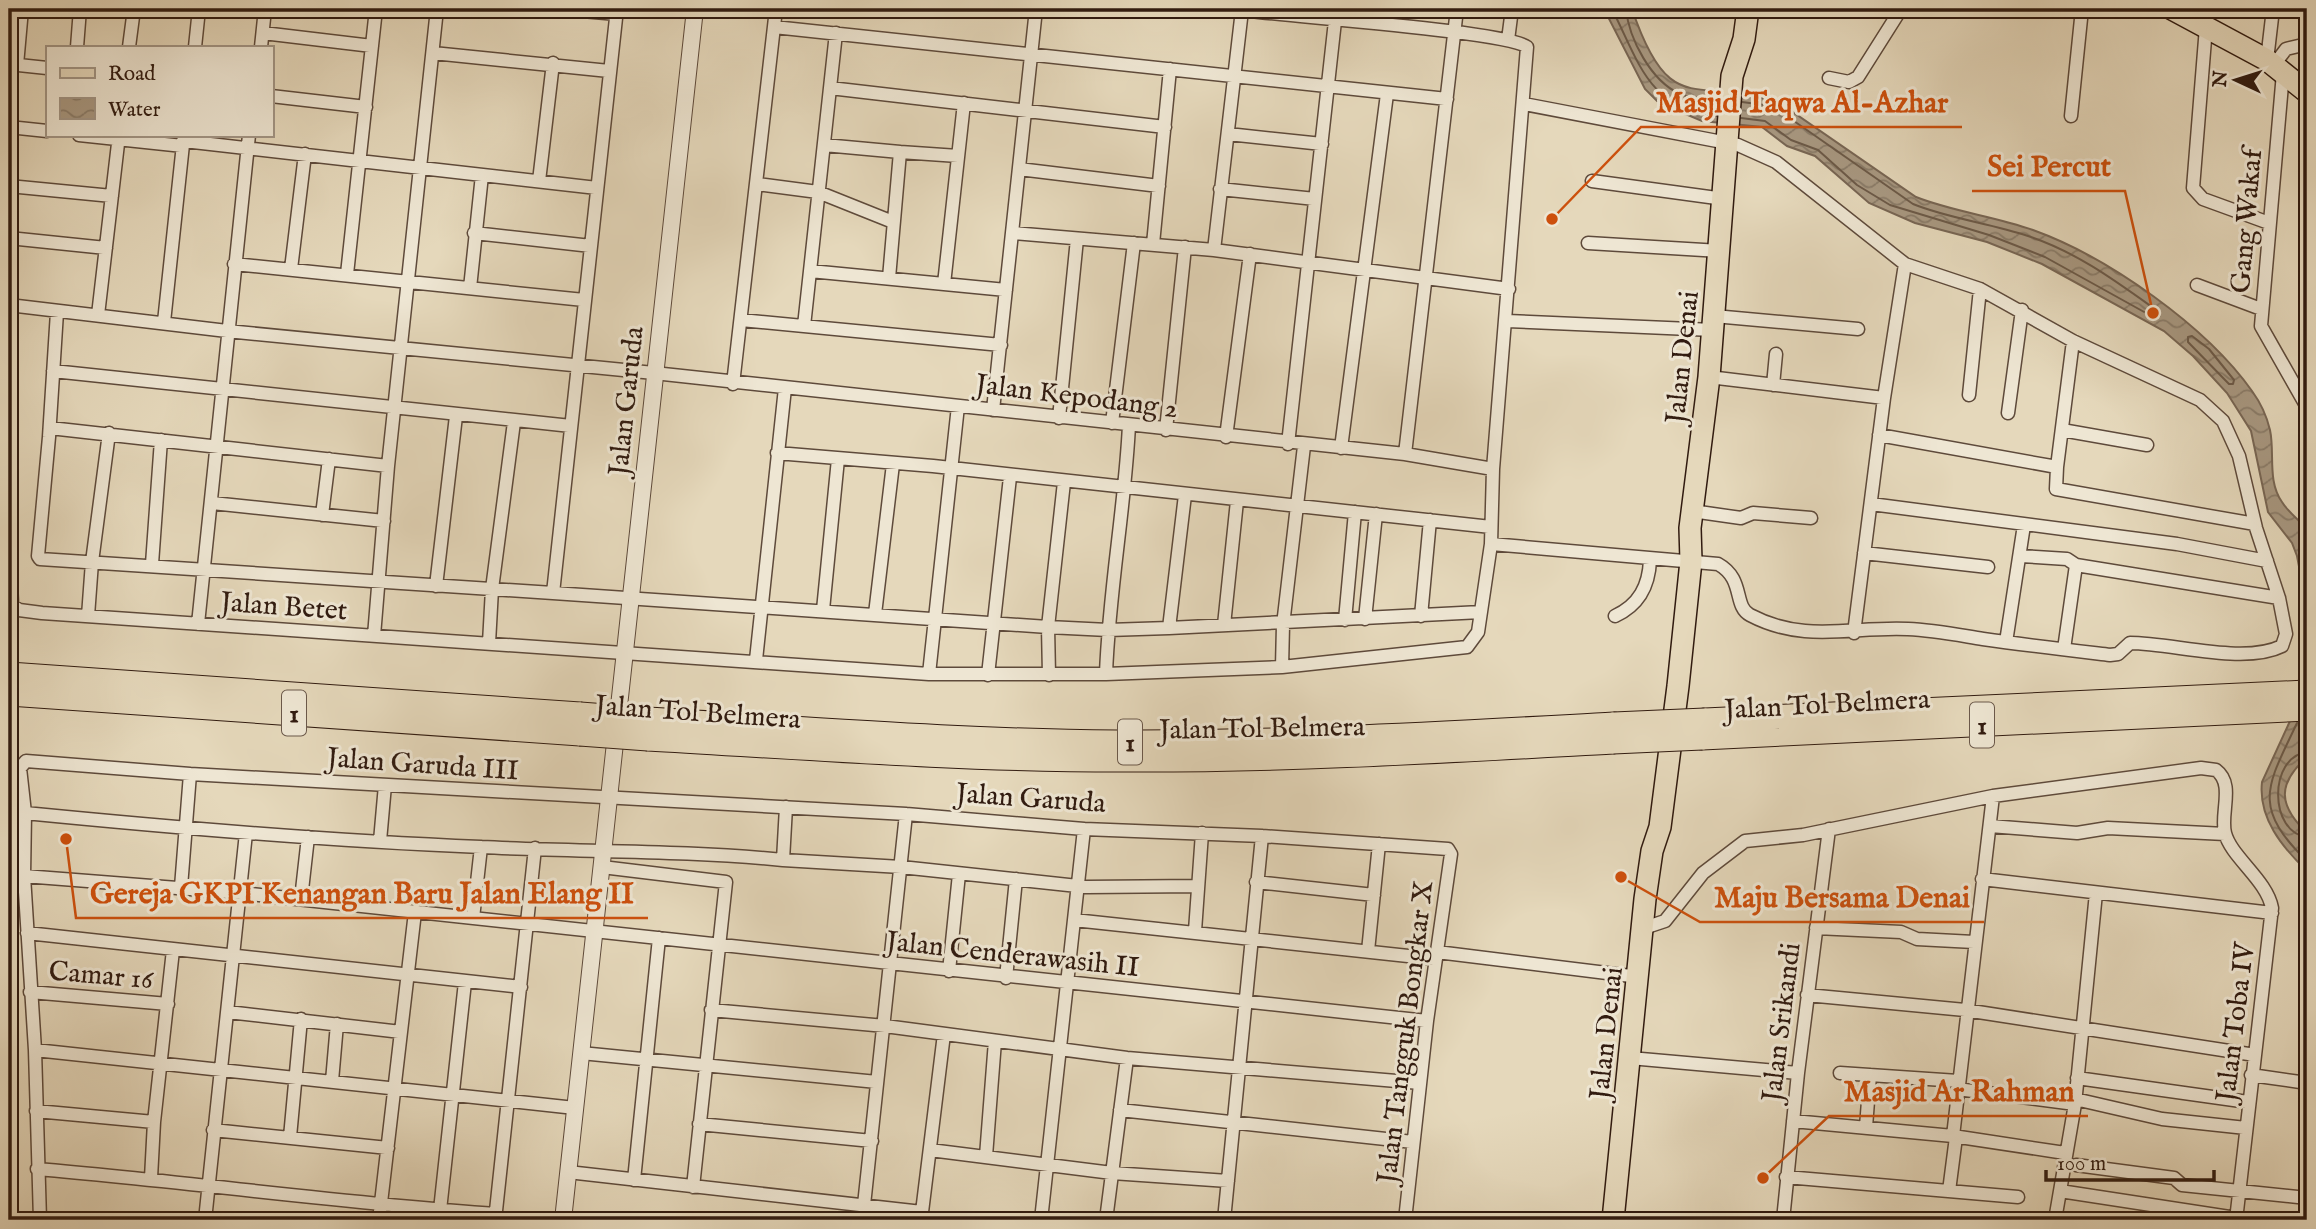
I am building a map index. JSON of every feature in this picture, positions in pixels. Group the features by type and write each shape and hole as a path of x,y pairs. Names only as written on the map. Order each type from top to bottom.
{"highway":[{"name":"Jalan Tol Belmera","path":"9,674 955,757 1119,760 1318,758 1613,733 2262,703 2307,709"},
{"name":"Jalan Tol Belmera","path":"2262,703 2307,692"},
{"name":"Jalan Tol Belmera","path":"9,694 580,724"}],"main road":[{"name":"Jalan Denai","path":"1613,1220 1652,852 1647,832 1709,377 1724,195 1748,9"},
{"path":"2172,9 2274,66 2307,92"}],"street":[{"path":"22,9 13,64 46,68"},
{"path":"77,46 80,9"},
{"path":"129,46 134,9"},
{"path":"195,46 199,9"},
{"path":"261,46 265,9"},
{"path":"347,274 376,9"},
{"path":"374,636 388,466 437,9"},
{"path":"554,593 617,12 559,9"},
{"name":"Jalan Garuda","path":"563,1220 695,9"},
{"path":"733,384 776,9"},
{"path":"993,410 1036,9"},
{"path":"1214,250 1234,76 1238,9 1284,12 1335,21 1508,40 1512,9"},
{"path":"1405,454 1457,9"},
{"path":"1829,78 1849,82 1858,77 1901,9"},
{"path":"2071,116 2082,9"},
{"name":"Gang Wakaf","path":"2273,9 2269,223 2261,309 2262,331 2290,376"},
{"path":"1288,444 1335,21"},
{"path":"774,27 1447,99"},
{"path":"2206,27 2193,188 2203,199 2269,223"},
{"path":"263,33 372,46"},
{"path":"804,326 835,33"},
{"name":"Jalan Betet","path":"9,537 13,607 42,613 929,674 1106,674 1282,667 1467,647 1476,639 1491,544 1493,469 1524,104 1527,47 1508,40"},
{"path":"2274,66 2286,49 2307,44"},
{"path":"433,53 553,63 609,71"},
{"path":"540,181 553,63"},
{"path":"1153,244 1170,69"},
{"path":"830,88 1026,113 1165,127"},
{"path":"1341,448 1387,94"},
{"path":"273,96 366,107"},
{"path":"944,284 964,103"},
{"path":"1491,544 1718,564 1728,570 1736,582 1742,607 1747,614 1789,629 1854,633 1907,628 2110,655 2118,654 2130,643 2234,653 2266,652 2278,649 2286,641 2279,597 2255,524 2239,456 2228,431 2215,413 2180,389 2073,341 2022,310 1980,289 1906,264 1776,162 1732,139 1524,104"},
{"path":"9,127 46,131"},
{"path":"1228,134 1322,144"},
{"path":"99,136 184,141 597,188"},
{"path":"198,624 206,569 227,331 249,136"},
{"path":"98,315 119,137"},
{"path":"164,322 184,141"},
{"path":"824,145 958,156"},
{"path":"889,278 900,152"},
{"path":"291,269 305,154"},
{"path":"1019,169 1159,186"},
{"path":"470,288 482,175"},
{"path":"1592,181 1724,195"},
{"path":"757,184 818,192 893,222"},
{"path":"9,186 112,196"},
{"path":"1220,189 1315,199"},
{"path":"474,233 591,246"},
{"path":"1013,233 1250,254 1365,268 1426,280 1509,289"},
{"path":"9,238 106,248"},
{"path":"1059,418 1077,239"},
{"path":"1112,423 1134,243"},
{"path":"1588,243 1720,251"},
{"path":"1166,430 1185,247"},
{"path":"1226,437 1250,254"},
{"path":"234,264 584,300"},
{"path":"1854,633 1884,398 1906,264"},
{"path":"810,271 1006,290"},
{"path":"2197,285 2261,309"},
{"path":"1969,395 1980,289"},
{"name":"Jalan Kepodang 2","path":"9,306 227,331 654,373 733,384 958,406 1304,446 1405,454 1493,469"},
{"path":"2008,413 2022,310"},
{"path":"57,312 38,556 40,559 152,564 379,583 760,605 1108,630 1283,625 1481,612"},
{"path":"741,320 1000,345"},
{"path":"1507,321 1713,323 1858,329"},
{"path":"2073,341 2056,489 2255,524"},
{"path":"1773,385 1776,354"},
{"path":"53,371 456,416 571,426"},
{"path":"2290,376 2307,378"},
{"path":"2290,376 2307,407"},
{"path":"1709,377 1884,398"},
{"path":"756,660 785,388"},
{"path":"929,674 958,406"},
{"path":"436,586 456,416"},
{"path":"489,643 492,589 514,422"},
{"path":"1106,674 1108,630 1126,489 1129,425"},
{"path":"50,428 388,466"},
{"path":"2062,430 2147,445"},
{"path":"88,616 92,562 109,433"},
{"path":"1879,435 2057,467"},
{"path":"152,564 161,440"},
{"path":"1282,667 1283,625 1304,446"},
{"path":"777,453 1490,527"},
{"path":"322,515 329,459"},
{"path":"823,610 838,459"},
{"path":"876,614 892,464"},
{"path":"988,675 1010,477"},
{"path":"1049,675 1048,627 1064,482"},
{"path":"1169,628 1185,495"},
{"path":"1224,625 1237,501"},
{"path":"212,503 384,522"},
{"path":"1871,504 2178,544 2267,561"},
{"path":"1345,621 1355,512"},
{"path":"1691,520 1741,518 1754,513 1811,518"},
{"path":"1366,619 1376,514"},
{"path":"1422,616 1430,520"},
{"path":"2006,642 2024,525"},
{"path":"1864,553 1987,567"},
{"path":"2021,556 2071,560 2076,565 2279,597"},
{"path":"1615,617 1640,597 1650,573 1650,560"},
{"path":"2064,649 2076,565"},
{"name":"Jalan Garuda III","path":"25,813 20,768 26,761 608,800"},
{"path":"1644,928 1665,922 1703,873 1745,841 1829,829 1993,796 2201,768 2216,770 2225,782 2225,834 2263,887 2272,904 2272,913 1982,879"},
{"path":"181,887 190,774"},
{"path":"380,841 385,785"},
{"path":"1950,1191 1965,1010 1993,796"},
{"name":"Jalan Garuda","path":"608,800 906,814 1084,829 1262,836 1449,850"},
{"path":"783,860 786,807"},
{"path":"40,1220 35,1050 24,876 25,813 185,829 481,848 603,850 901,867 1078,885 1198,886"},
{"path":"864,1205 886,1026 906,814"},
{"path":"1990,826 2077,833 2108,828 2225,834"},
{"path":"1041,1220 1084,829"},
{"name":"Jalan Srikandi","path":"1783,1220 1807,995 1829,829"},
{"path":"205,1220 246,833"},
{"path":"1195,932 1202,833"},
{"path":"301,899 308,836"},
{"path":"1224,1220 1249,938 1262,836"},
{"path":"1368,951 1379,844"},
{"path":"473,918 481,848"},
{"path":"37,1169 209,1184 495,1217 536,848"},
{"name":"Jalan Tangguk Bongkar X","path":"1405,1220 1427,1021 1451,854 1449,850"},
{"path":"602,867 725,880 694,1187"},
{"path":"949,971 959,874"},
{"name":"Jalan Cenderawasih II","path":"24,876 301,899 1006,978 1244,1000 1427,1021"},
{"path":"1006,978 1016,879"},
{"path":"1256,882 1374,895"},
{"path":"2055,1220 2075,1102 2096,893"},
{"path":"379,1220 415,912"},
{"name":"Jalan Toba IV","path":"2236,1219 2272,913"},
{"path":"1074,920 1639,977"},
{"path":"1816,928 1901,932 1917,939 1974,942"},
{"path":"27,933 521,987"},
{"path":"634,1180 659,939"},
{"path":"151,1178 154,1122 173,950"},
{"path":"440,1210 465,982"},
{"name":"Camar 16","path":"30,992 167,1004"},
{"path":"1807,995 1965,1010 2255,1055"},
{"path":"711,1010 886,1026 1127,1058 1238,1065 1420,1083"},
{"path":"228,1012 401,1032"},
{"path":"290,1137 301,1019"},
{"path":"332,1081 337,1024"},
{"path":"568,1172 922,1212 944,1034"},
{"path":"986,1156 995,1041"},
{"path":"35,1050 575,1108"},
{"path":"581,1053 877,1083"},
{"path":"1106,1220 1127,1058"},
{"path":"1630,1058 1798,1073"},
{"path":"1840,1073 1958,1085 2075,1102 2162,1119 2246,1128"},
{"path":"1866,1127 1870,1075"},
{"path":"2251,1075 2307,1083"},
{"path":"2077,1079 2248,1102"},
{"path":"1120,1110 1413,1143"},
{"path":"36,1111 154,1122"},
{"path":"1793,1121 1954,1136 2065,1153"},
{"path":"699,1124 872,1141"},
{"path":"213,1130 388,1148"},
{"path":"930,1150 1112,1173 1228,1181"},
{"path":"2076,1165 2174,1178 2182,1185 2307,1198"},
{"path":"1786,1177 2018,1197"},
{"path":"2060,1191 2236,1219"}],"water":[{"path":"1604,9 1632,9 1647,46 1661,69 1676,82 1692,88 1755,96 1784,106 1916,197 2033,230 2092,257 2153,296 2209,342 2255,395 2270,430 2277,494 2287,509 2307,529 2307,608 2292,543 2268,512 2251,431 2227,393 2193,356 2164,331 2042,264 1987,242 1915,223 1869,203 1815,156 1787,146 1762,127 1702,121 1659,103 1645,89"},
{"path":"2307,684 2307,757 2290,776 2285,795 2291,813 2307,833 2307,871 2281,842 2268,820 2262,782"}],"place":[{"name":"Masjid Taqwa Al-Azhar","path":"1552,219"},
{"name":"Sei Percut","path":"2153,313"},
{"name":"Gereja GKPI Kenangan Baru Jalan Elang II","path":"66,839"},
{"name":"Maju Bersama Denai","path":"1621,877"},
{"name":"Masjid Ar Rahman","path":"1763,1178"}]}
